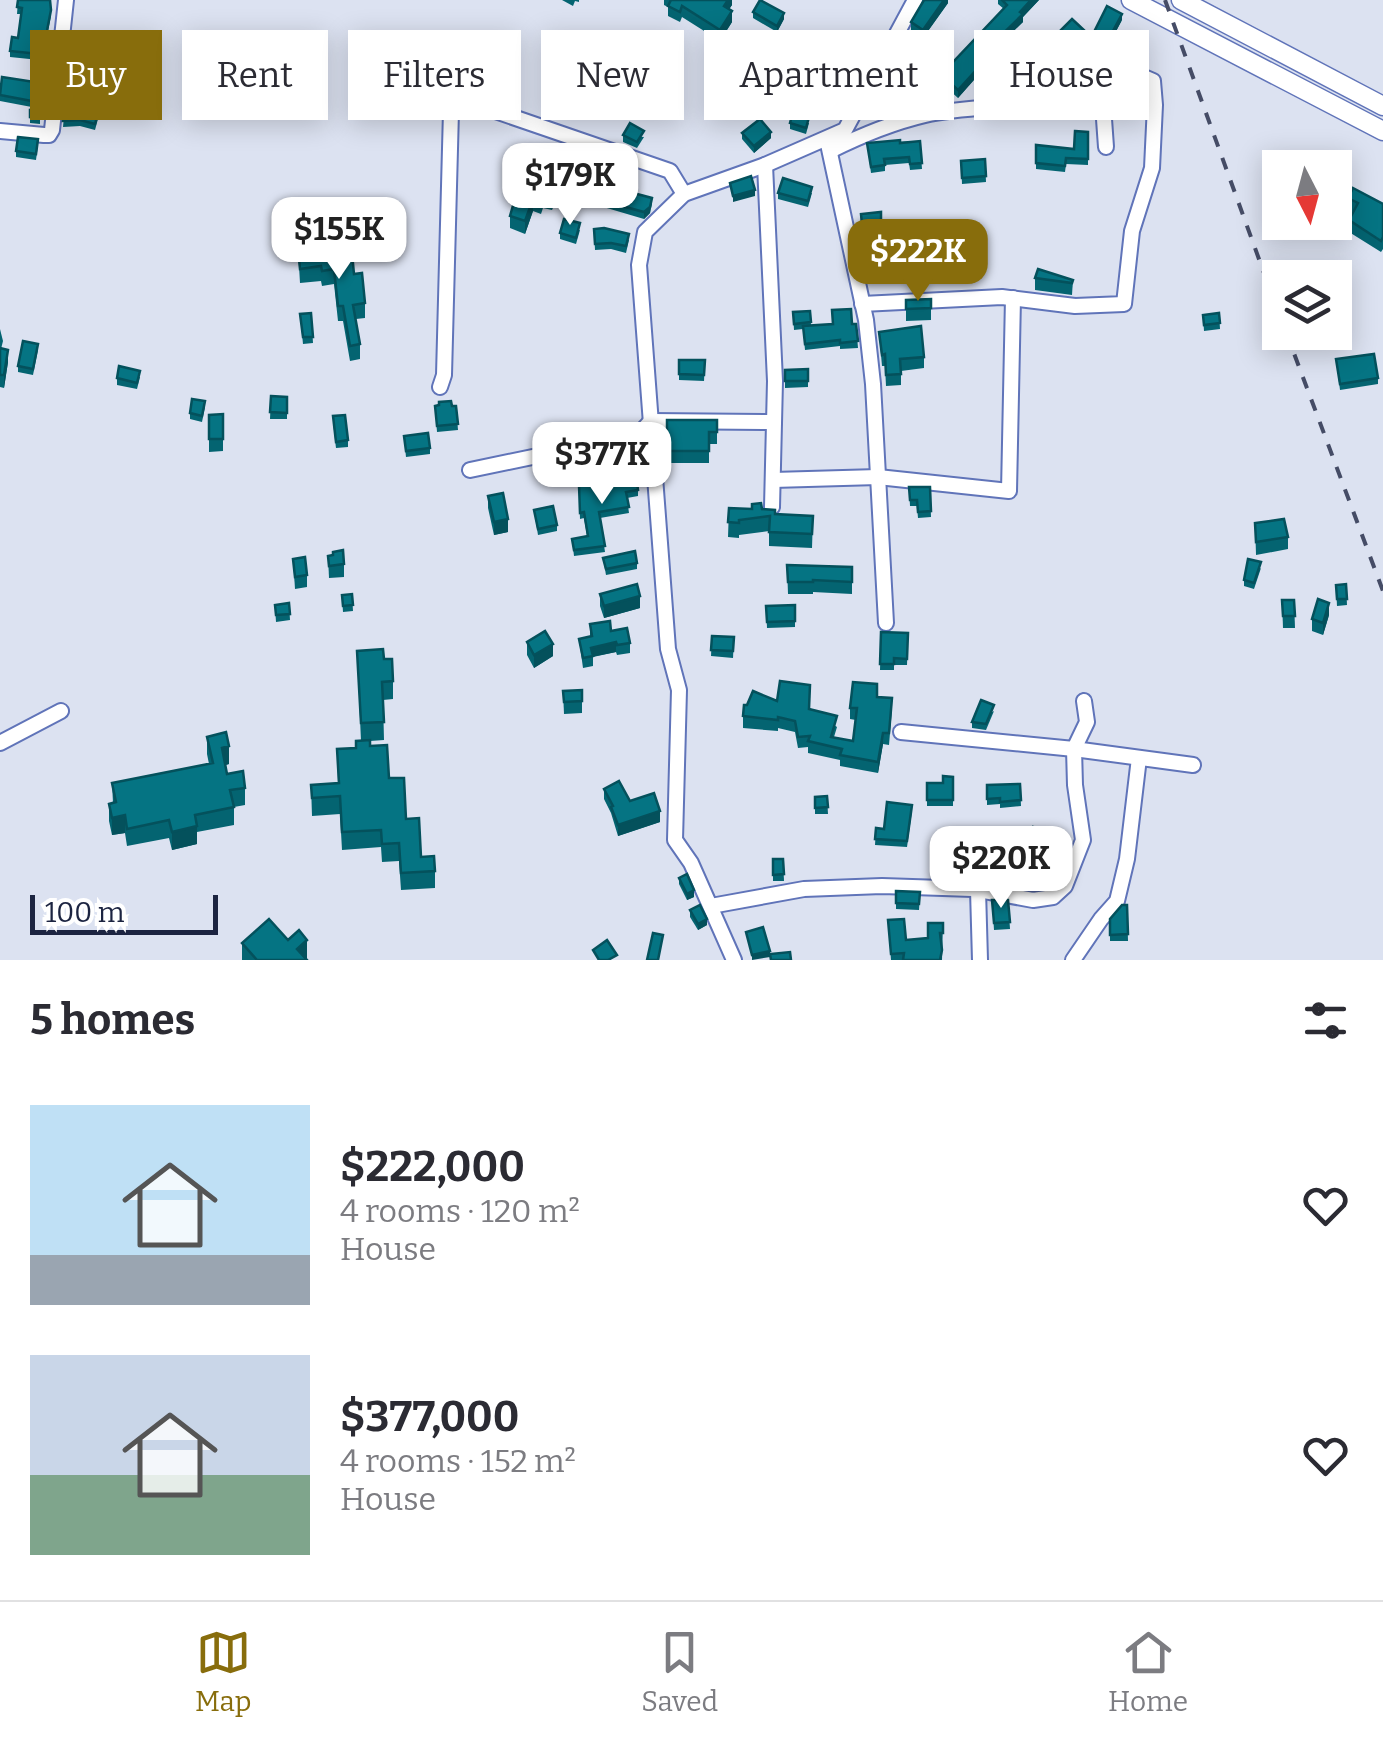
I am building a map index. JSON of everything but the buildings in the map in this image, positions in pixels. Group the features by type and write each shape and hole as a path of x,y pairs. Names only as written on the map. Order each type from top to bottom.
{"main road":[{"path":"1131,0 1383,131"},
{"path":"1181,0 1383,106"}],"street":[{"path":"0,130 44,135 52,130 66,0"},
{"path":"828,144 845,130 916,0"},
{"path":"862,304 1014,298 1075,306 1124,304 1132,231 1152,168 1156,105 1153,81 1149,79"},
{"path":"440,387 444,375 451,111 460,103 472,103 670,171 684,194"},
{"path":"734,960 691,862 675,840 679,690 668,649 639,266 645,232 684,194 924,115 974,107"},
{"path":"1105,120 1106,147"},
{"path":"828,144 862,304 874,384 886,624"},
{"path":"765,165 775,381 772,507"},
{"path":"773,480 878,477 1009,492 1014,298"},
{"path":"470,470 638,435 651,421 774,422"},
{"path":"710,906 804,889 882,886 978,890 1032,900 1053,897 1065,886 1083,840 1074,750 1086,722 1084,702"},
{"path":"0,743 61,711"},
{"path":"901,732 1193,765"},
{"path":"1073,960 1117,900 1127,859 1139,758"},
{"path":"978,890 980,960"}],"railway":[{"path":"1165,0 1262,267"},
{"path":"1293,350 1383,591"}]}
